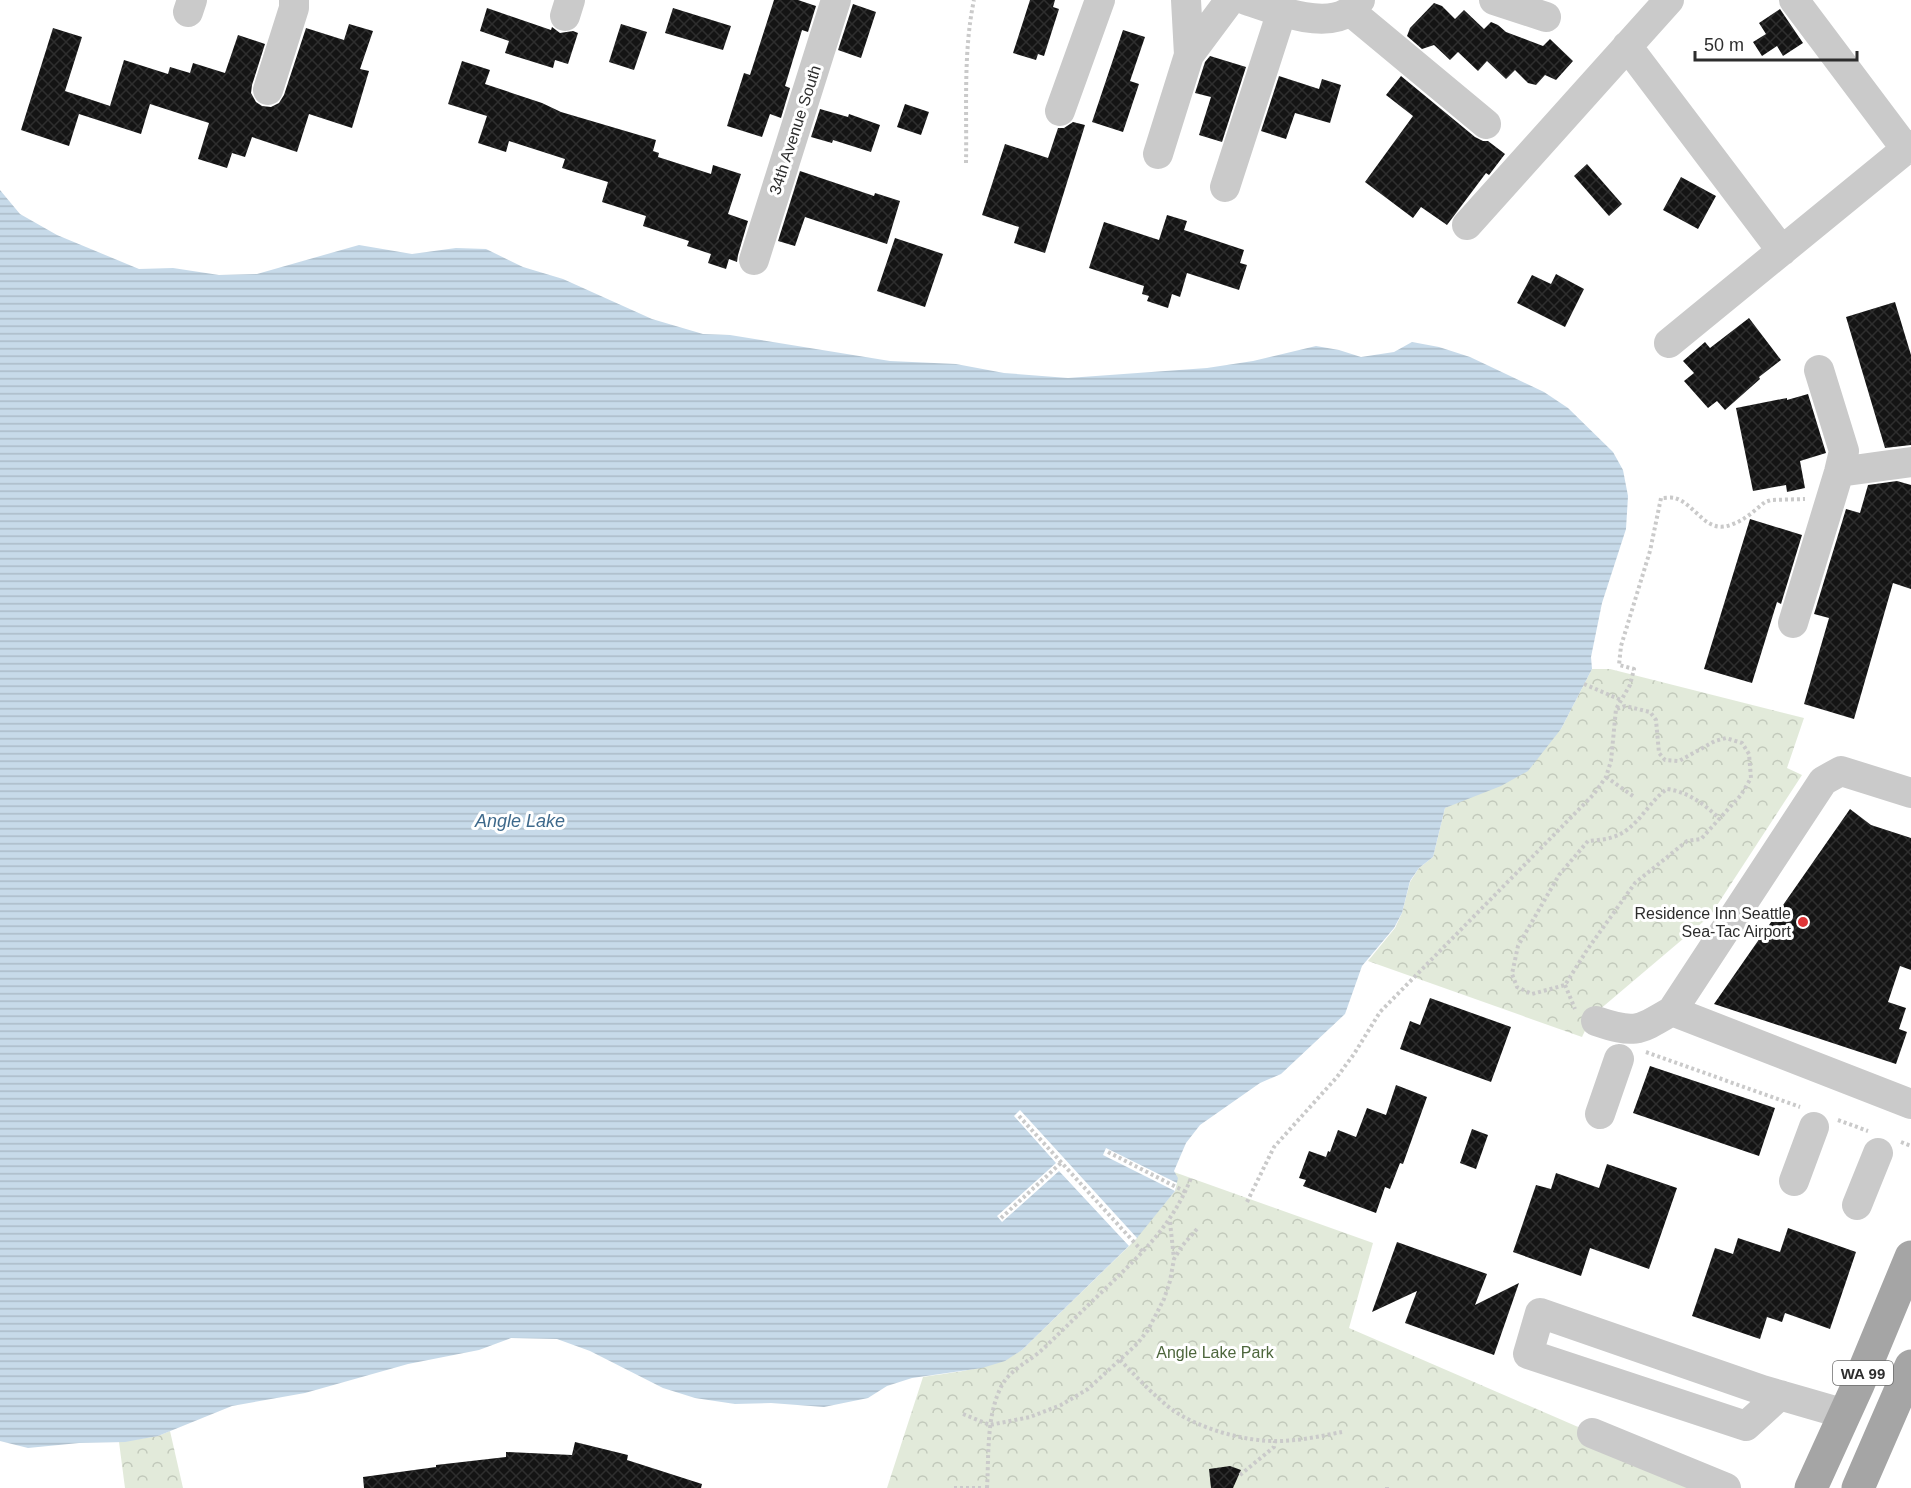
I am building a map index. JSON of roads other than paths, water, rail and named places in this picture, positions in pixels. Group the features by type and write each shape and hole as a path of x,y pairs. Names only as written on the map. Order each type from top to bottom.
{"main road":[{"name":"WA 99","path":"1811,1488 1845,1414 1911,1257"},
{"name":"WA 99","path":"1858,1488 1911,1366"}],"street":[{"path":"268,90 294,8 294,0"},
{"name":"34th Avenue South","path":"754,260 836,0"},
{"path":"1060,111 1100,0"},
{"path":"1186,0 1189,55"},
{"path":"1158,154 1189,55 1230,0"},
{"path":"1246,0 1310,18 1328,18 1355,5 1486,124"},
{"path":"1494,0 1546,17"},
{"path":"1467,225 1669,0"},
{"path":"1669,343 1909,147 1794,0"},
{"path":"1225,187 1282,11"},
{"path":"1627,46 1782,251"},
{"path":"1793,623 1844,451 1819,370"},
{"path":"1835,485 1911,462"},
{"path":"1596,1021 1621,1029 1639,1029 1672,1011 1823,781 1841,771 1911,792"},
{"path":"1672,1011 1908,1094"},
{"path":"1600,1114 1632,1056"},
{"path":"1794,1182 1816,1117"},
{"path":"1857,1205 1885,1143"},
{"path":"1780,1395 1746,1426 1528,1354 1540,1313 1780,1395 1845,1414"},
{"path":"1592,1433 1726,1488"}],"water":[{"name":"Angle Lake","path":"0,190 20,214 57,235 139,269 173,268 219,275 257,274 359,245 412,254 456,248 486,249 523,267 563,279 652,319 703,334 730,335 890,361 956,364 1004,373 1068,378 1207,368 1253,361 1316,346 1361,357 1394,352 1412,342 1439,347 1470,357 1544,392 1568,408 1613,452 1623,470 1628,496 1626,529 1602,603 1591,657 1592,669 1561,729 1528,771 1501,786 1445,808 1433,857 1419,868 1410,881 1402,913 1394,928 1362,966 1345,1014 1281,1074 1260,1083 1200,1125 1186,1143 1174,1171 1178,1178 1175,1191 1137,1238 1022,1350 1005,1361 982,1368 912,1378 887,1386 868,1398 824,1407 771,1403 735,1404 695,1398 663,1388 590,1351 557,1339 511,1338 479,1350 408,1364 305,1393 232,1406 158,1436 125,1442 79,1443 28,1448 0,1441"}],"place":[{"name":"Residence Inn Seattle Sea-Tac Airport","path":"1803,922"}],"park label":[{"name":"Angle Lake Park","path":"1215,1352"}]}
